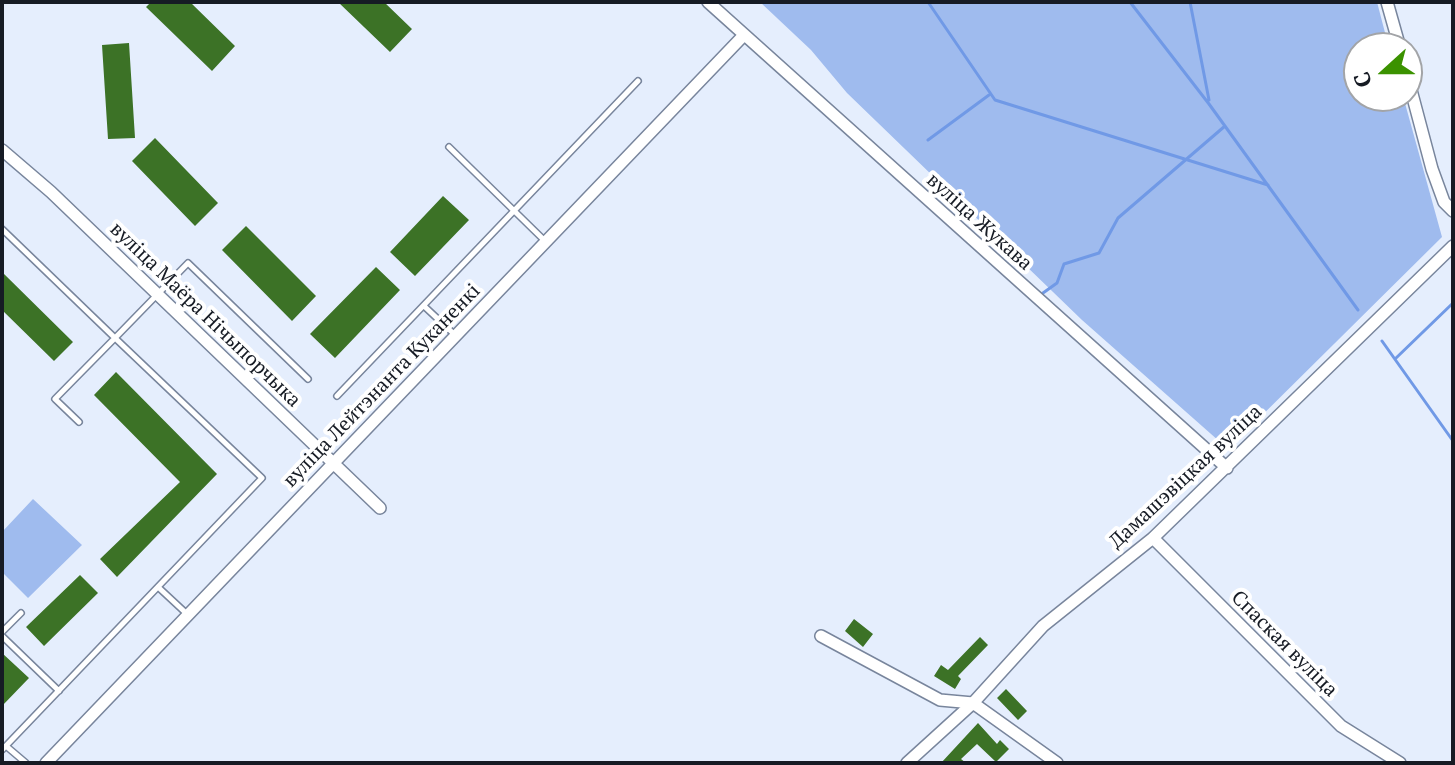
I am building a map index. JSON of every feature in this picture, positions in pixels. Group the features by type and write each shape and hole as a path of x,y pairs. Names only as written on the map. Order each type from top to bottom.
{"street":[{"name":"вуліца Жукава","path":"708,2 1227,468"},
{"path":"1387,2 1395,32"},
{"name":"вуліца Лейтэнанта Куканенкі","path":"46,763 744,35"},
{"path":"1417,112 1444,202 1453,211"},
{"name":"вуліца Маёра Нічыпорчыка","path":"2,150 380,508"},
{"name":"Дамашэвіцкая вуліца","path":"907,763 973,703 1043,626 1153,538 1453,246"},
{"name":"Спаская вуліца","path":"1153,538 1341,726 1400,763"},
{"path":"821,636 940,700 973,703 1057,763"}],"lane":[{"path":"337,396 638,81"},
{"path":"449,147 546,242"},
{"path":"2,229 262,478 4,748 26,763"},
{"path":"79,422 55,399 188,263 308,379"},
{"path":"424,306 456,335"},
{"path":"158,587 188,615"},
{"path":"21,613 2,634 59,691"}],"shaded area":[{"path":"760,2 1377,2 1385,32 1343,32 1343,112 1407,112 1442,237 1228,449 1082,320 847,93 811,50"},
{"path":"33,499 82,545 28,598 2,572 2,532"}],"building":[{"path":"151,2 190,2 235,46 212,71 146,7"},
{"path":"338,2 384,2 412,29 390,52"},
{"path":"129,43 135,138 108,139 102,45"},
{"path":"155,138 218,203 195,226 132,161"},
{"path":"443,196 469,220 415,276 390,252"},
{"path":"246,226 316,296 292,321 222,250"},
{"path":"376,267 400,290 335,358 310,334"},
{"path":"2,272 73,342 54,361 2,310"},
{"path":"116,372 217,474 117,577 100,559 180,482 94,395"},
{"path":"80,575 98,593 44,646 26,627"},
{"path":"854,619 873,634 863,647 845,631"},
{"path":"980,637 988,645 958,676 961,679 955,689 934,676 941,665 948,670"},
{"path":"2,653 29,678 2,706"},
{"path":"1006,689 1027,711 1018,720 997,698"},
{"path":"978,723 997,744 1000,740 1009,749 996,762 977,744 961,759 966,763 941,763"}],"waterway":[{"path":"928,2 995,100 1268,185"},
{"path":"1130,2 1209,104 1358,310"},
{"path":"1190,2 1209,100"},
{"path":"928,140 989,95"},
{"path":"1043,293 1057,283 1064,264 1099,253 1118,218 1225,126"},
{"path":"1395,359 1453,303"},
{"path":"1382,341 1453,441"}]}
